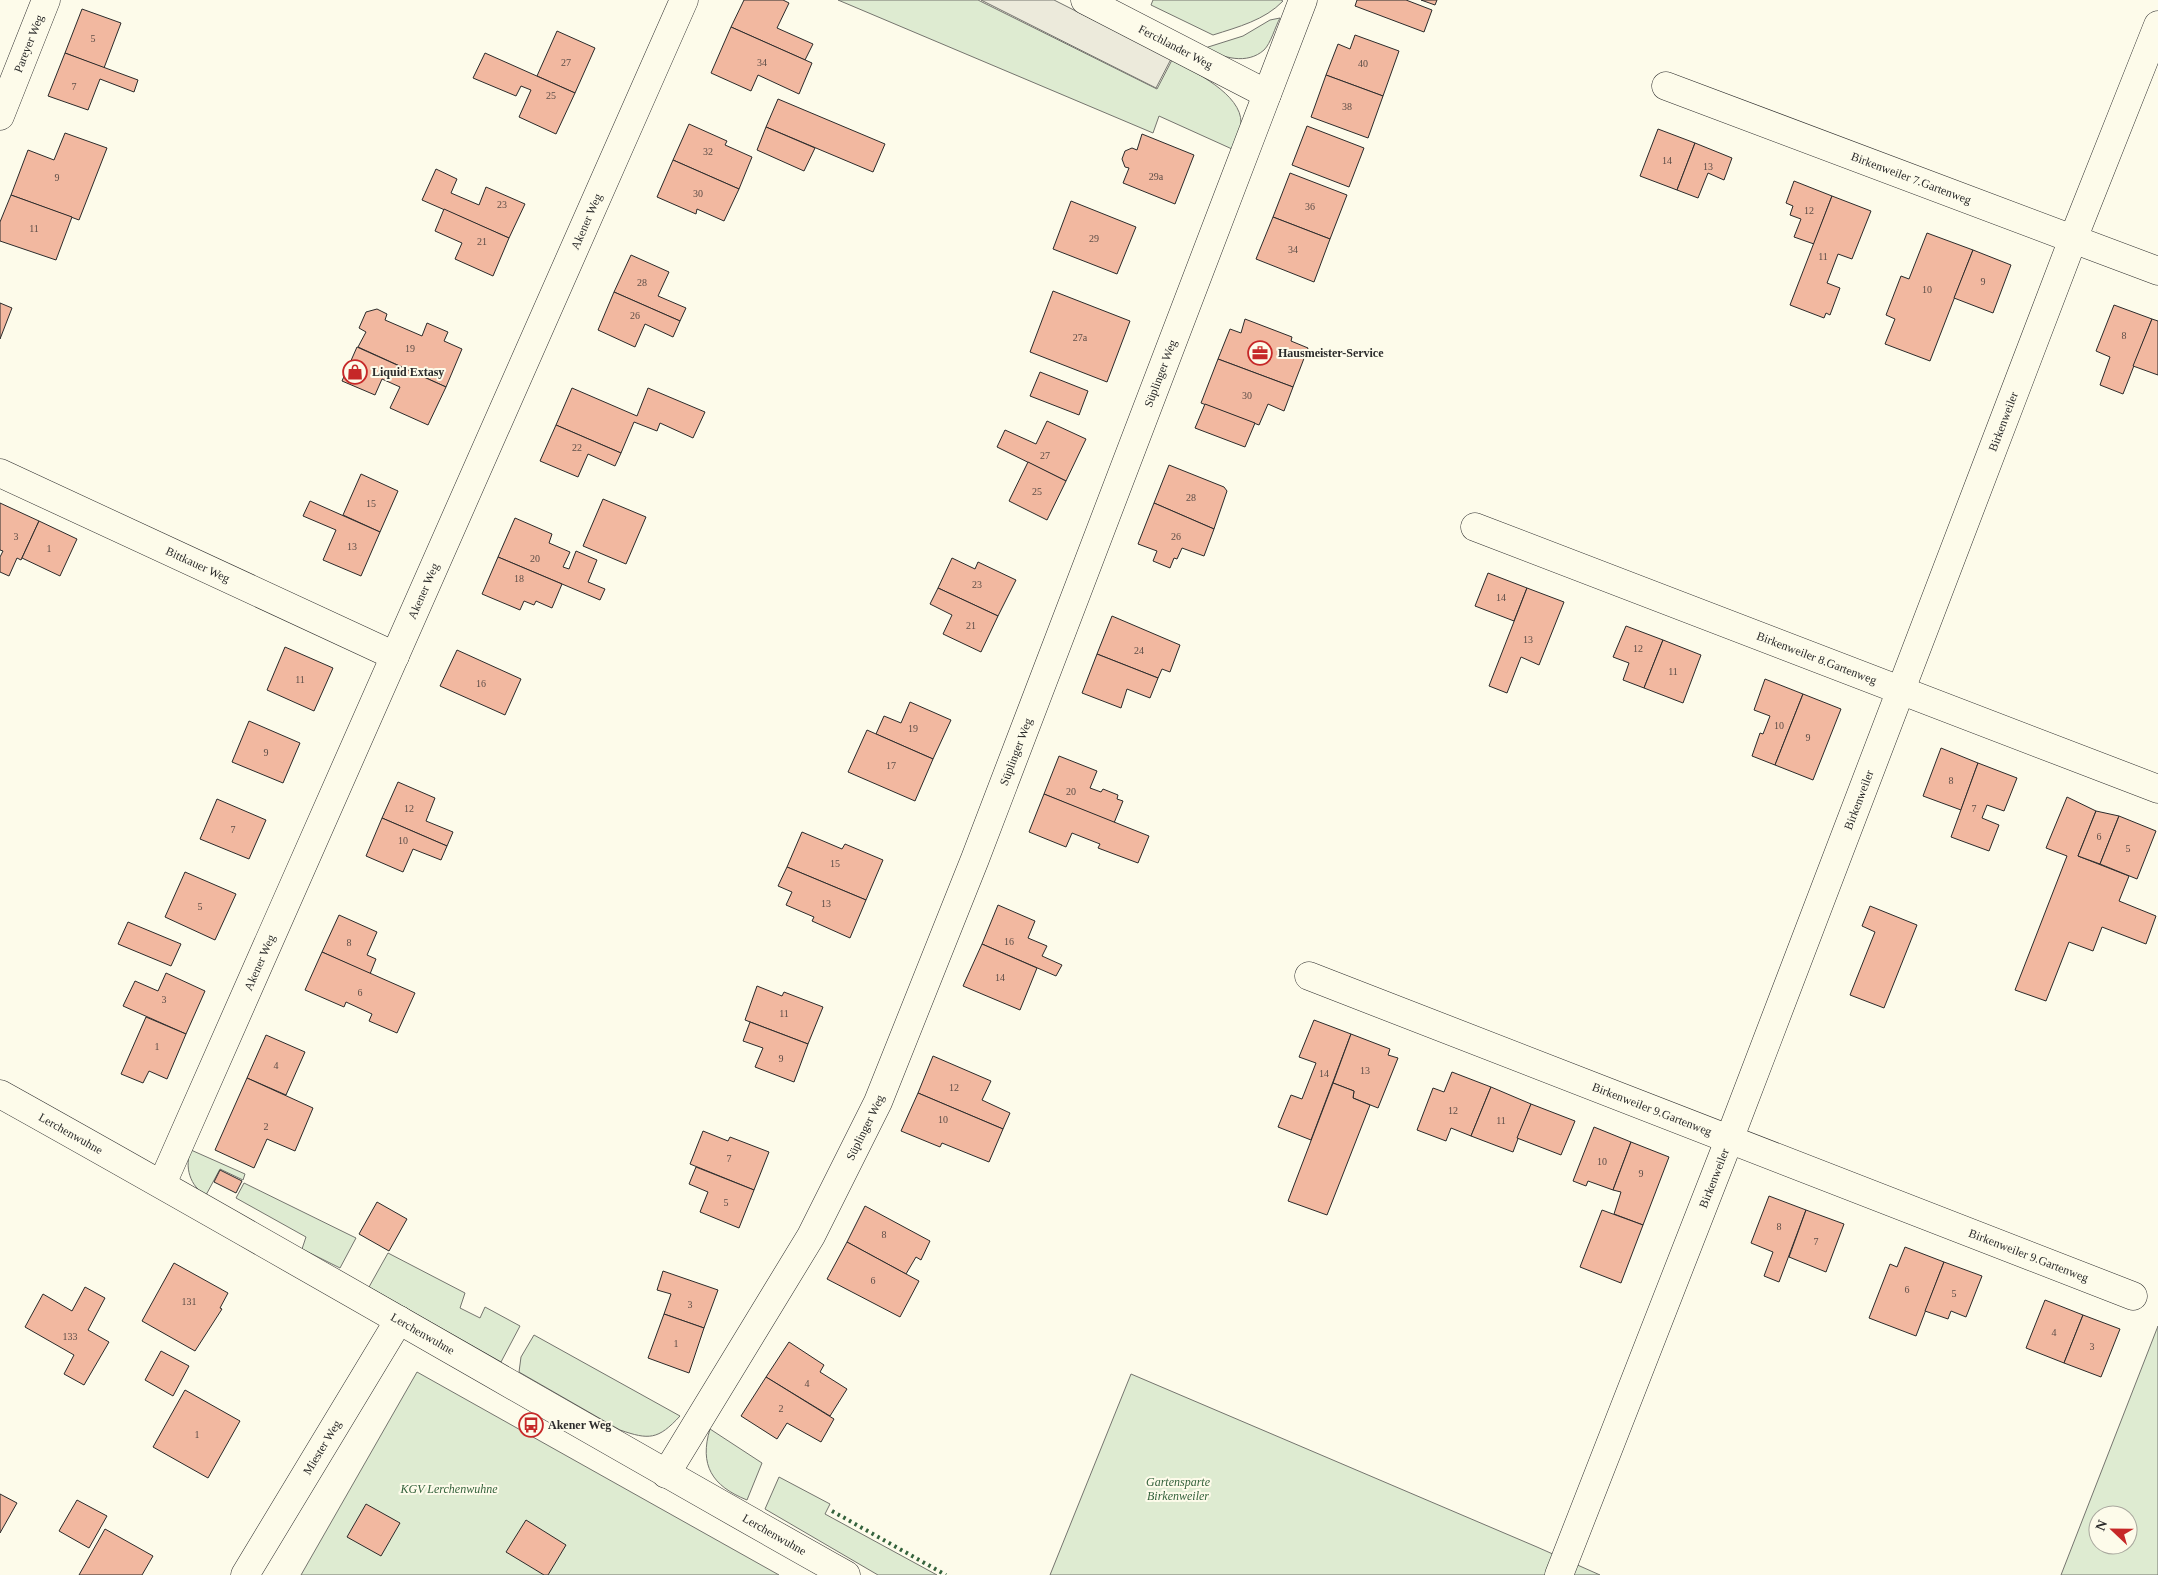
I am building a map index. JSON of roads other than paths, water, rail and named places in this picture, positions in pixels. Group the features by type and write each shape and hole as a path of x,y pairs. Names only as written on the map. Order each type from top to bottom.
{"street":[{"name":"Pareyer Weg","path":"0,116 46,0"},
{"name":"Akener Weg","path":"162,1184 684,0"},
{"name":"Ferchlander Weg","path":"1085,0 1267,94"},
{"name":"Süplinger Weg","path":"666,1474 811,1236 878,1102 975,860 1303,0"},
{"name":"Birkenweiler","path":"1559,1575 1729,1140 2073,239 2158,25"},
{"name":"Birkenweiler 7.Gartenweg","path":"1666,86 2158,271"},
{"name":"Bittkauer Weg","path":"0,473 395,656"},
{"name":"Birkenweiler 8.Gartenweg","path":"1475,527 2158,789"},
{"name":"Birkenweiler 9.Gartenweg","path":"1309,976 2134,1296"},
{"name":"Lerchenwuhne","path":"0,1094 162,1184 666,1474 846,1575"},
{"name":"Miester Weg","path":"245,1575 399,1320"}],"place":[{"name":"Hausmeister-Service","path":"1260,353"},
{"name":"Liquid Extasy","path":"355,372"},
{"name":"Akener Weg","path":"531,1425"}],"park label":[{"name":"KGV Lerchenwuhne","path":"449,1489"},
{"name":"Gartensparte Birkenweiler","path":"1178,1489"}]}
